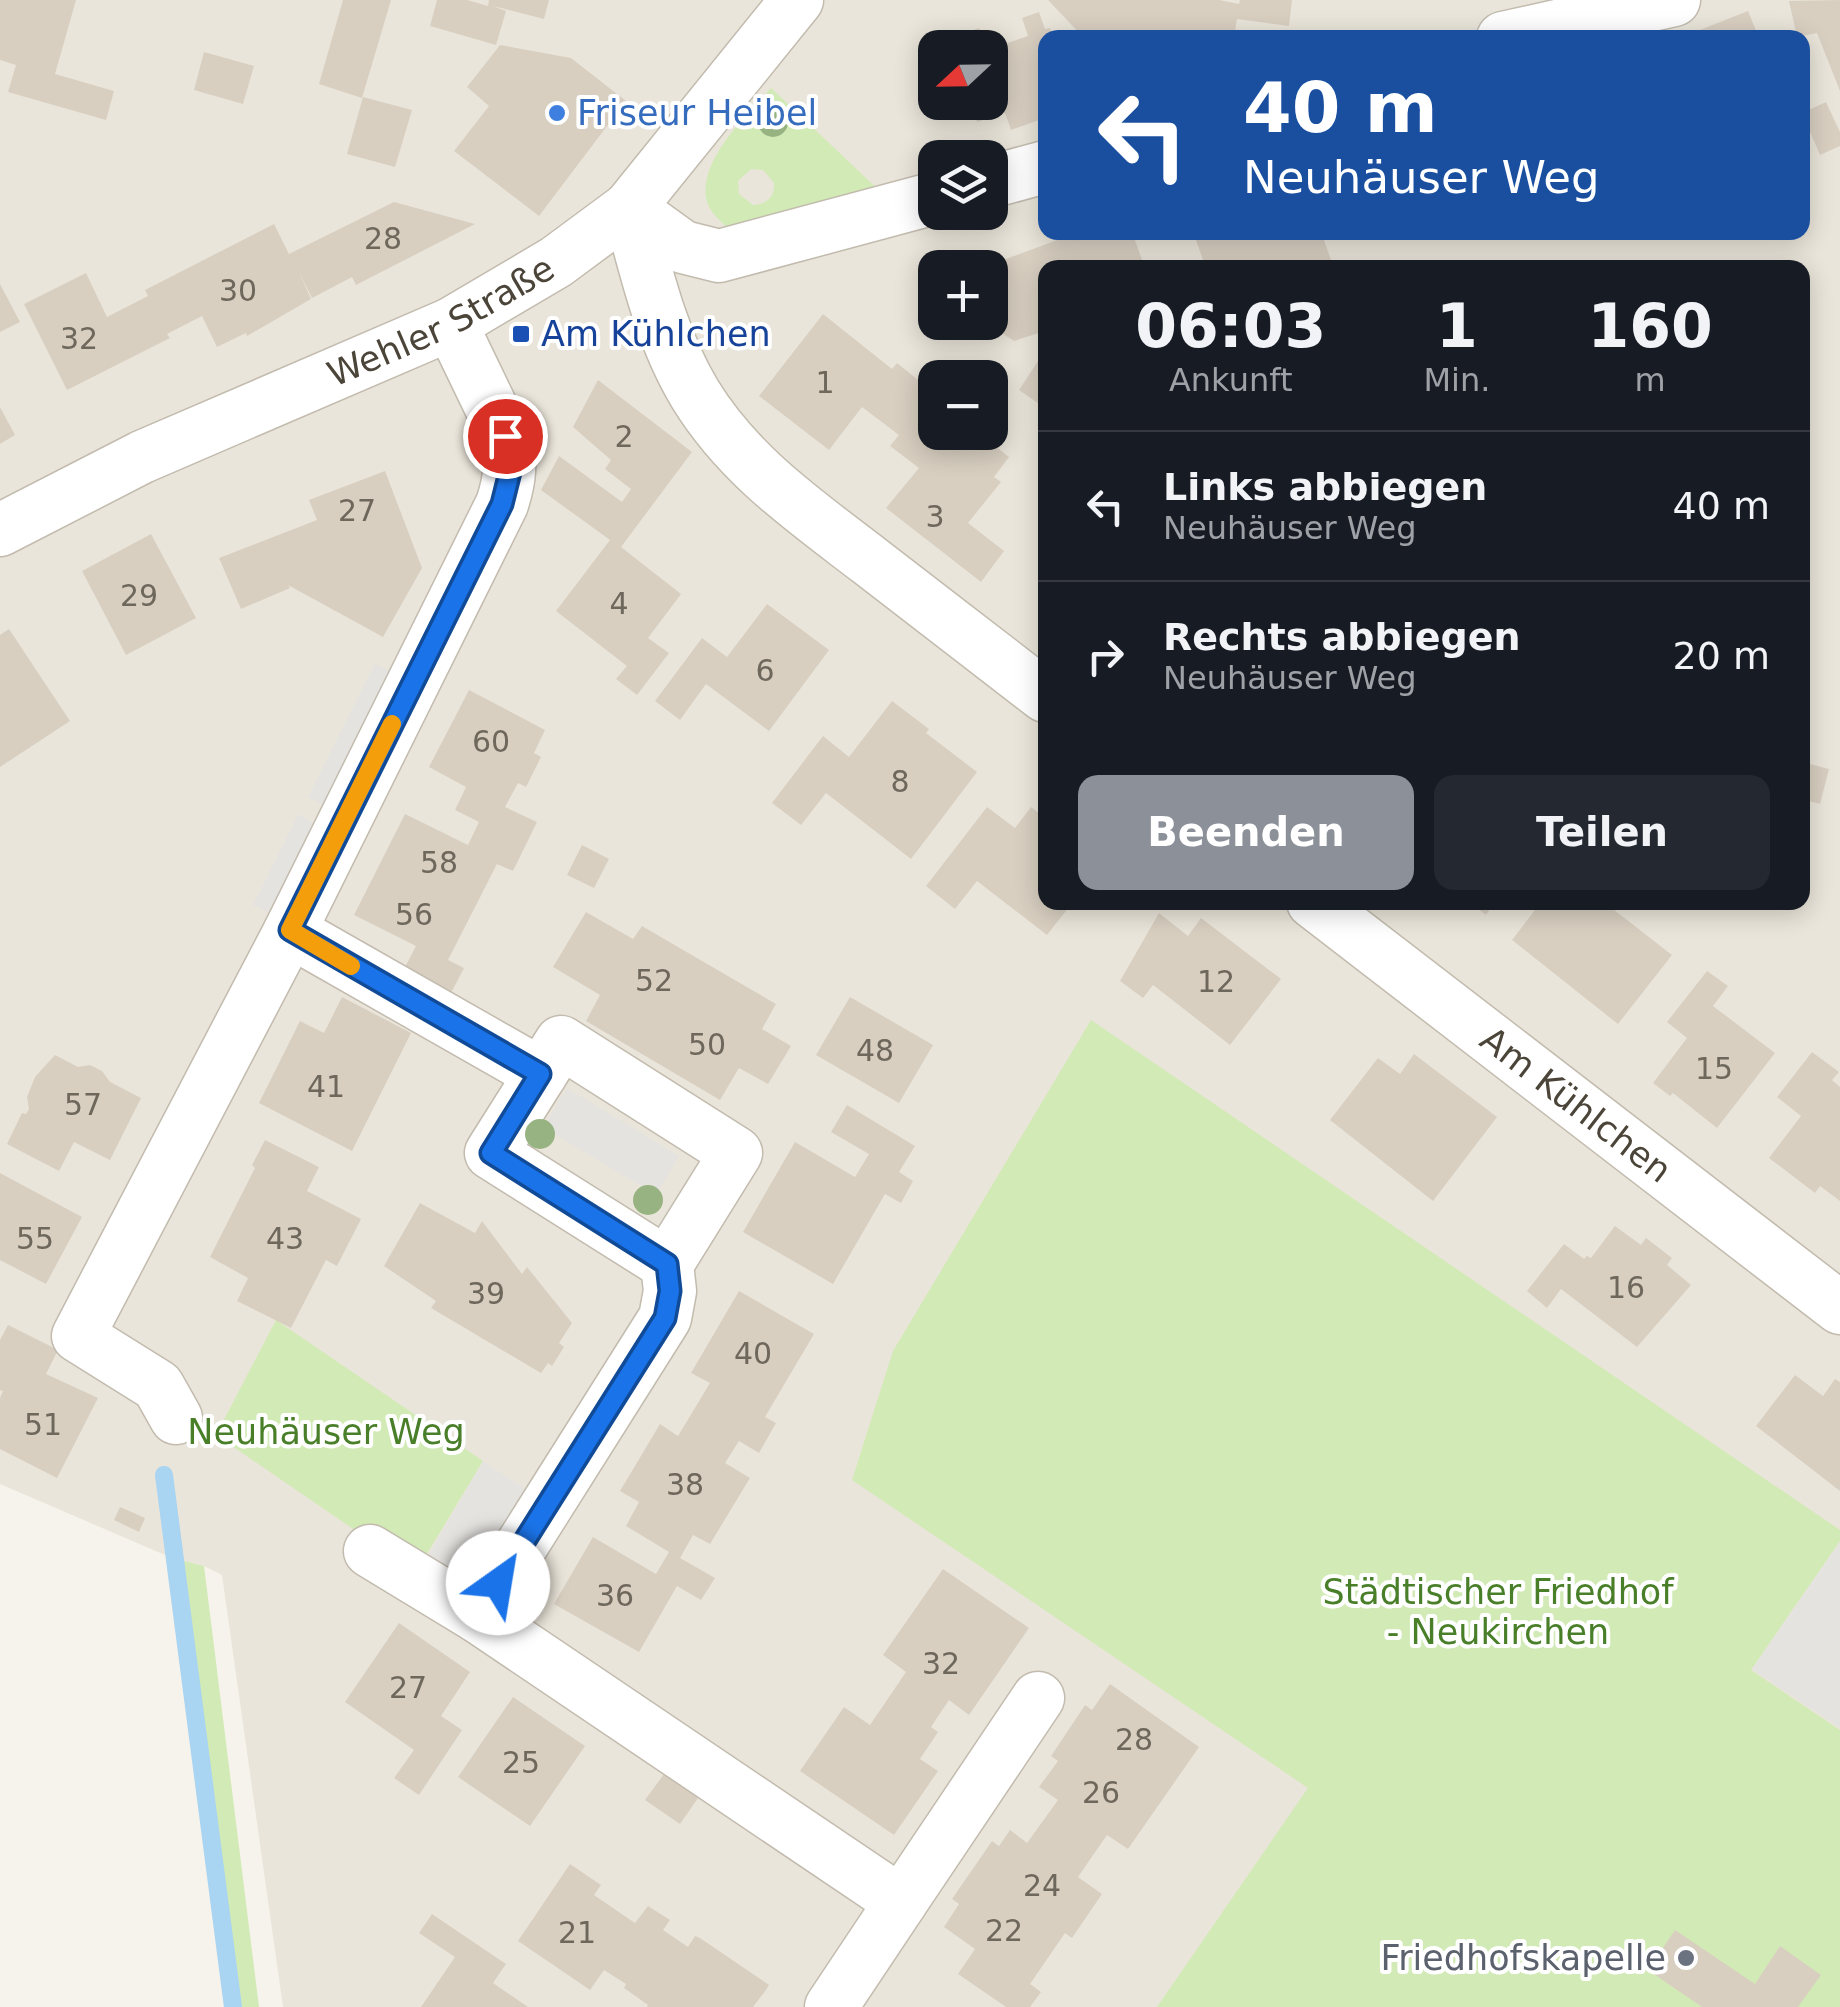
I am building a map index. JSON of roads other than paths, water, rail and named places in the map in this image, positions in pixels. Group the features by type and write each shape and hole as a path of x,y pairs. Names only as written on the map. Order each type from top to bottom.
{"street":[{"name":"Wehler Straße","path":"0,530 142,457 451,324 556,262 628,208 797,0"},
{"path":"1540,30 1674,0"},
{"path":"1008,177 1038,169"},
{"path":"628,208 683,247 719,256 918,203"},
{"path":"628,208 678,363 727,440 775,488 1038,691"},
{"path":"176,1418 158,1386 78,1336 290,930 507,488 510,454 505,436 451,324"},
{"name":"Am Kühlchen","path":"1323,910 1840,1308"},
{"path":"290,930 540,1074"},
{"path":"477,1616 665,1318 670,1291 667,1264 736,1153 561,1042 491,1153 667,1264"},
{"path":"370,1552 477,1616 901,1902"},
{"path":"831,2007 1038,1698"}],"waterway":[{"path":"164,1475 233,2007"}],"place":[{"name":"Friseur Heibel","path":"557,113"},
{"name":"Am Kühlchen","path":"521,334"},
{"name":"Friedhofskapelle","path":"1686,1958"}],"park label":[{"name":"Neuhäuser Weg","path":"326,1432"},
{"name":"Städtischer Friedhof - Neukirchen","path":"1498,1612"}]}
